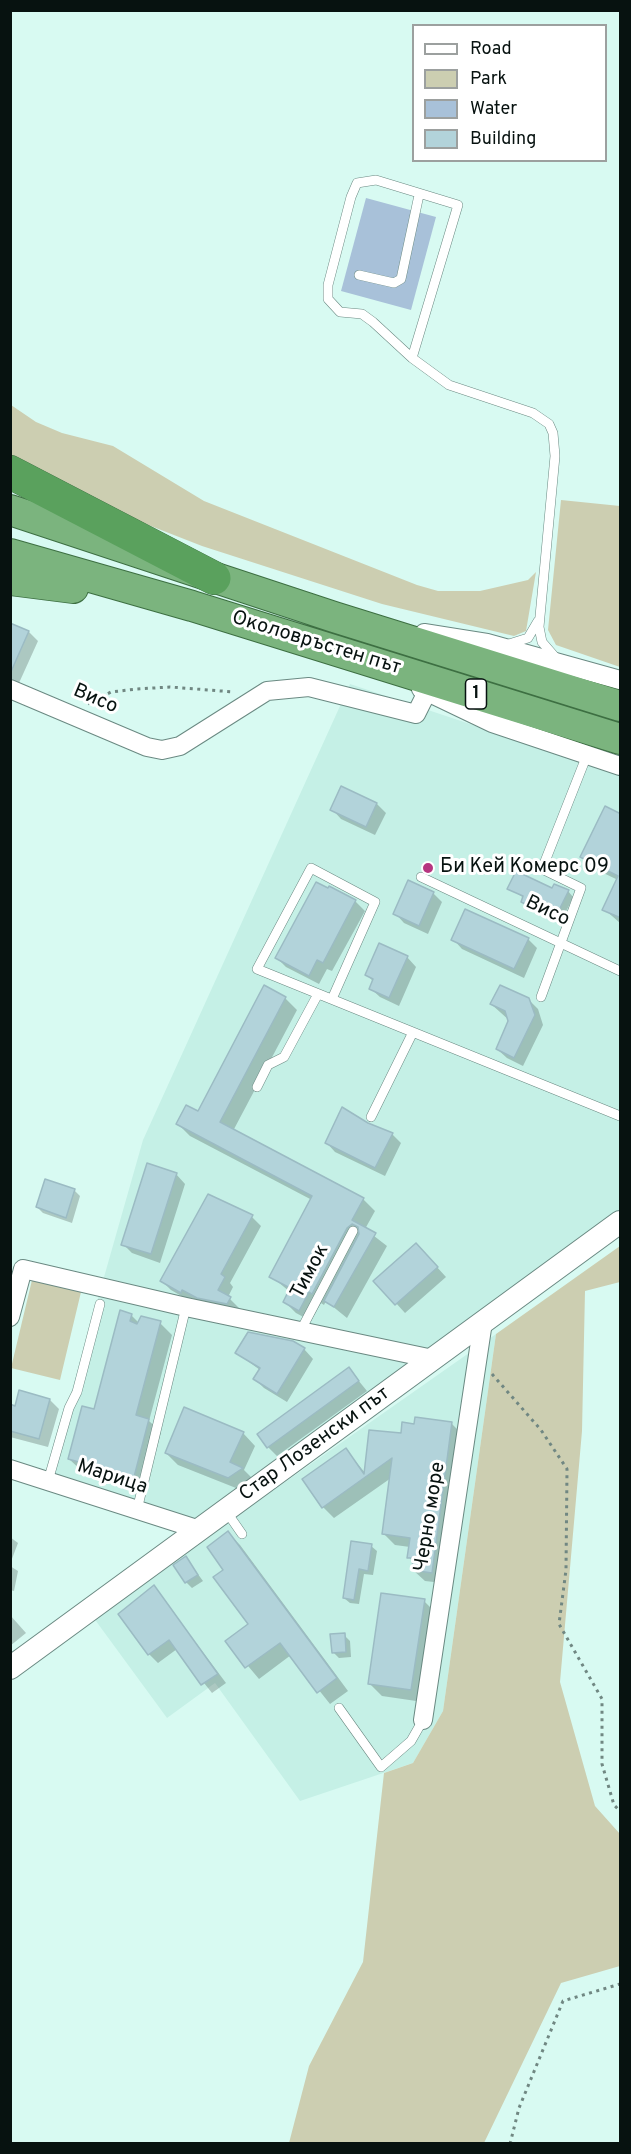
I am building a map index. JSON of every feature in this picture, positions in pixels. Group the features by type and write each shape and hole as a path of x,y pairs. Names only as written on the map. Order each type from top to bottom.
{"highway":[{"path":"10,472 214,578"},
{"name":"Околовръстен път","path":"10,510 334,617 621,706"},
{"name":"Околовръстен път","path":"10,554 192,606 621,739"},
{"path":"10,580 192,606"}],"street":[{"name":"Околовръстен път","path":"334,617 487,643 563,662 621,680"},
{"path":"331,649 492,723 621,766"},
{"path":"267,691 309,687 416,714 427,692"},
{"name":"Висо","path":"10,689 147,747 162,750 180,746 267,691"},
{"name":"Стар Лозенски път","path":"10,1668 621,1222"},
{"path":"10,1317 23,1269 186,1307 433,1359"},
{"name":"Черно море","path":"423,1720 483,1322"},
{"name":"Марица","path":"10,1469 200,1530"}],"lane":[{"path":"412,358 458,205 376,180 357,183 351,197 328,285 328,299 340,312 362,314 412,358 456,388 533,412 549,424 553,433 555,456 539,616 542,642 552,655 563,662"},
{"path":"359,275 394,283 401,279 420,195"},
{"path":"487,643 522,642 532,633 539,616"},
{"path":"541,997 581,888 542,869 587,755"},
{"path":"332,999 375,902 311,868 257,969 621,1116"},
{"name":"Висо","path":"421,877 621,971"},
{"path":"257,1087 268,1065 285,1057 318,994"},
{"path":"372,1117 413,1032"},
{"name":"Тимок","path":"302,1330 353,1232"},
{"path":"48,1481 69,1408 77,1392 100,1305"},
{"path":"137,1510 186,1307"},
{"path":"226,1511 242,1534"},
{"path":"339,1708 381,1767 411,1741 423,1720"}],"path":[{"path":"71,715 111,692 170,687 236,692 267,691"},
{"path":"477,1360 501,1383 514,1403 541,1430 567,1469 566,1570 560,1624 602,1699 602,1764 614,1805 621,1812"},
{"path":"510,2144 519,2108 563,2001 621,1984"}],"shaded area":[{"path":"350,684 620,774 620,1209 188,1526 46,1481 143,1140"},
{"path":"496,1334 443,1711 413,1763 300,1801 215,1683 167,1718 93,1617"}],"green space":[{"path":"11,405 36,422 62,433 113,446 204,501 417,585 438,591 480,591 528,580 536,572 526,631 514,636 382,604 202,546 110,510 11,461"},
{"path":"561,500 620,506 620,667 556,645 548,630"},
{"path":"620,1246 620,1282 585,1291 582,1431 560,1682 595,1806 620,1834 620,1966 561,1983 484,2143 289,2143 309,2066 363,1962 384,1773 413,1763 443,1711 496,1334"},
{"path":"32,1280 81,1292 60,1380 11,1368"}],"water":[{"path":"366,198 436,217 411,310 341,291"}],"building":[{"path":"10,623 29,631 10,674"},
{"path":"341,786 377,803 366,827 330,810"},
{"path":"605,806 621,814 621,918 602,910 618,876 580,857"},
{"path":"516,871 552,888 554,884 569,890 555,918 521,902 523,896 507,889"},
{"path":"408,880 434,892 419,926 393,914"},
{"path":"316,882 356,900 323,963 317,960 309,976 275,958"},
{"path":"465,909 529,938 514,969 451,940"},
{"path":"379,943 408,956 389,998 369,989 373,979 365,975"},
{"path":"264,985 286,997 220,1122 364,1198 352,1220 376,1233 334,1307 324,1301 359,1234 358,1227 352,1224 347,1228 312,1294 309,1292 299,1311 283,1302 290,1288 269,1277 312,1196 176,1124 186,1105 198,1111"},
{"path":"500,985 529,998 535,1015 514,1058 496,1049 508,1021 505,1011 490,1004"},
{"path":"342,1107 368,1123 393,1133 375,1168 325,1143"},
{"path":"147,1163 177,1173 151,1254 121,1245"},
{"path":"45,1179 75,1189 66,1218 36,1207"},
{"path":"208,1194 253,1215 221,1274 225,1277 218,1290 231,1297 227,1304 197,1298 182,1290 181,1293 160,1281"},
{"path":"416,1243 438,1267 395,1305 373,1281"},
{"path":"120,1310 132,1314 130,1321 137,1324 141,1316 161,1321 136,1415 149,1419 134,1477 68,1459 82,1406 94,1409"},
{"path":"248,1332 293,1341 305,1348 277,1394 253,1379 260,1368 235,1353"},
{"path":"349,1367 359,1381 267,1448 257,1434"},
{"path":"19,1390 50,1399 39,1439 10,1431 10,1404 15,1406"},
{"path":"184,1407 244,1432 230,1462 243,1468 228,1478 165,1453"},
{"path":"415,1417 452,1422 432,1573 412,1570 413,1558 407,1558 410,1538 382,1534 392,1458 322,1508 302,1479 346,1448 364,1474 369,1430 401,1433 402,1422 414,1424"},
{"path":"228,1531 337,1678 317,1693 280,1643 245,1668 225,1641 248,1624 213,1577 223,1570 207,1547"},
{"path":"351,1541 372,1544 368,1571 359,1569 354,1600 343,1598"},
{"path":"186,1556 198,1575 185,1583 173,1565"},
{"path":"154,1585 218,1674 201,1685 169,1640 148,1655 118,1614"},
{"path":"381,1593 425,1599 411,1690 368,1684"},
{"path":"345,1633 346,1652 332,1653 330,1634"}],"place":[{"name":"Би Кей Комерс 09","path":"428,868"}]}
